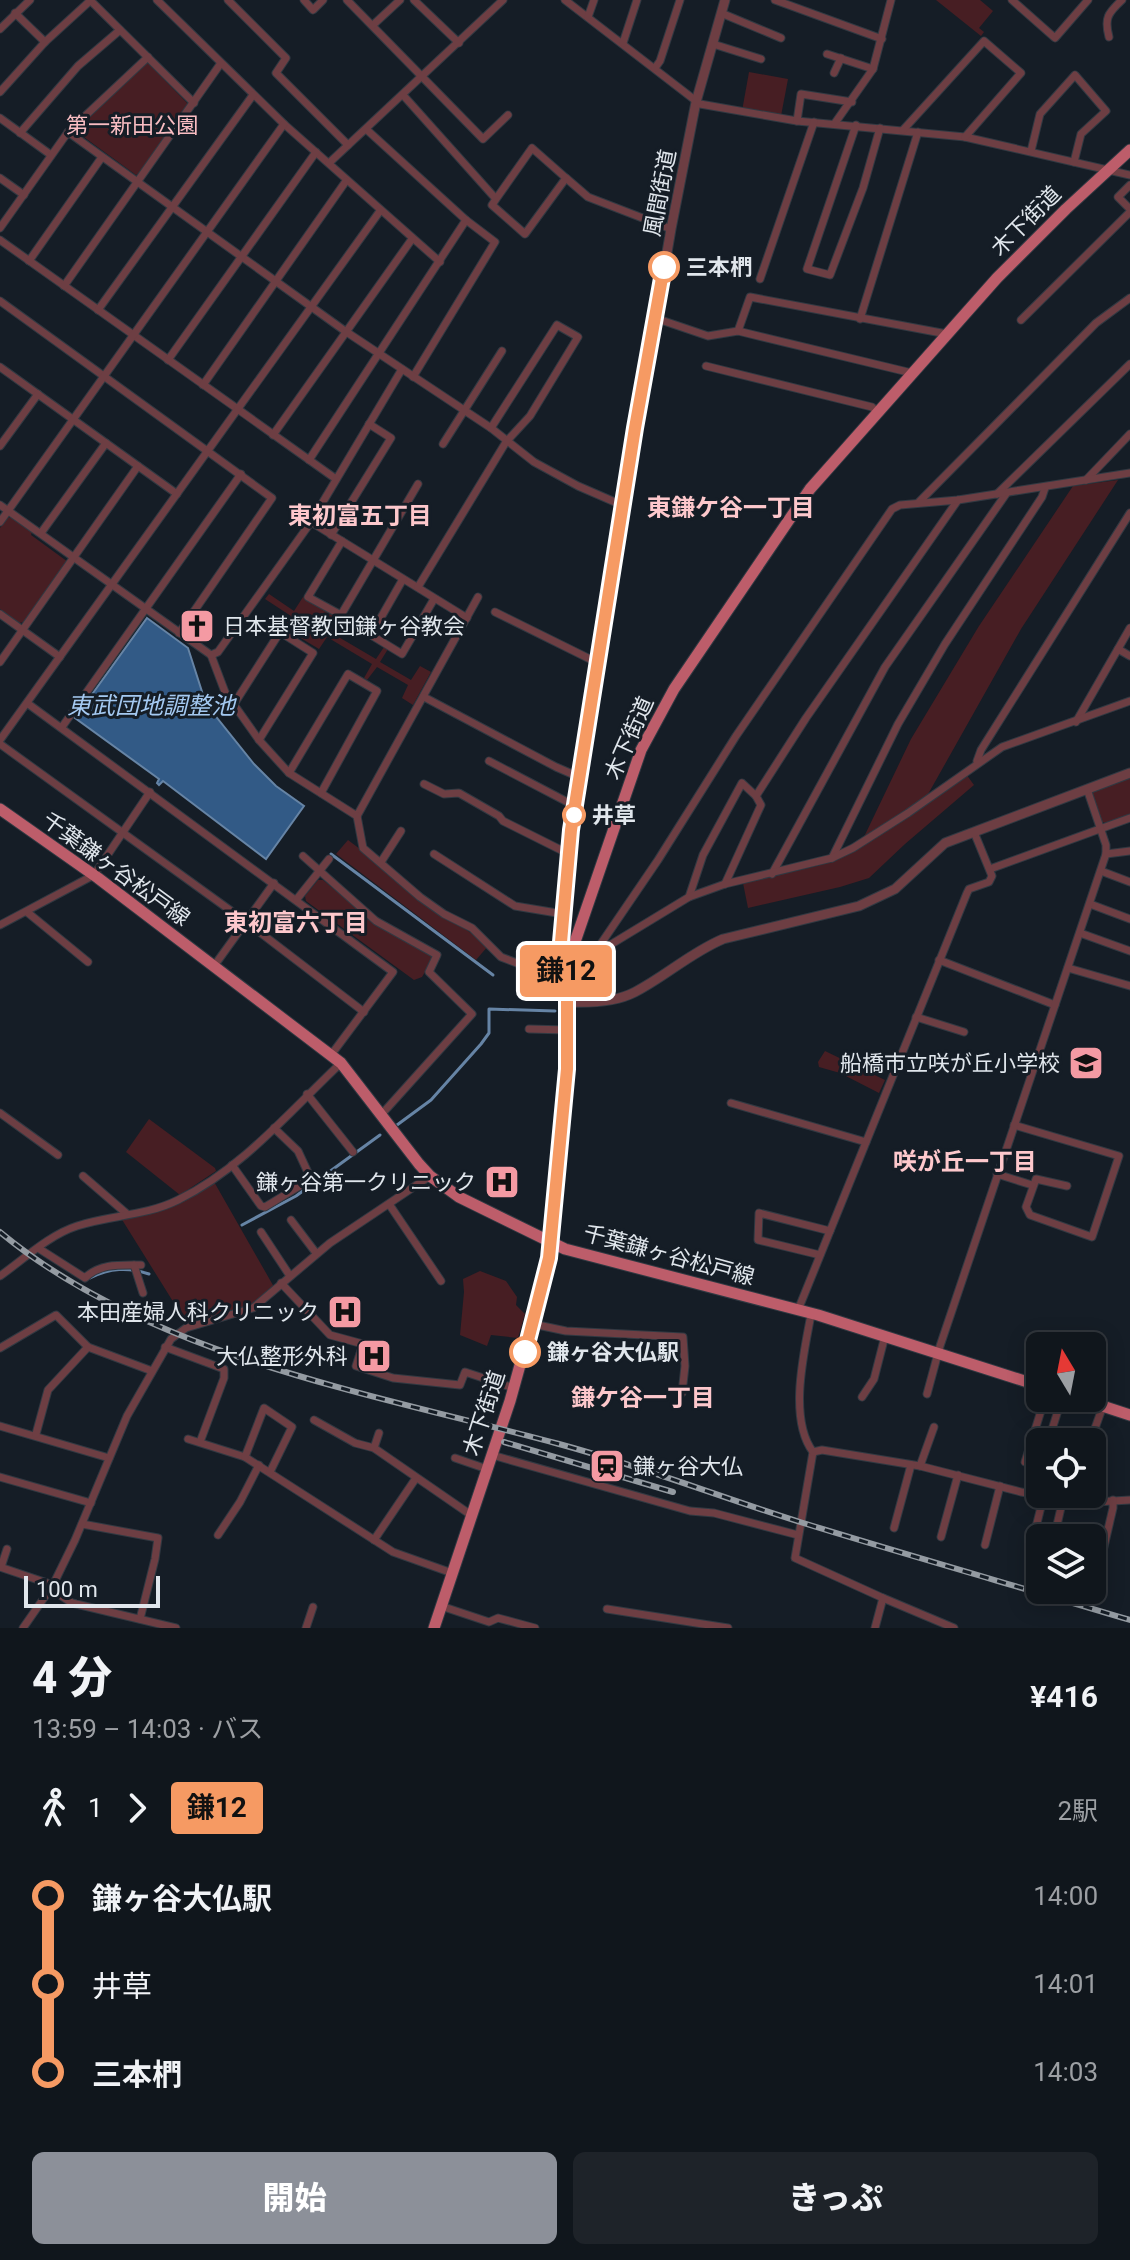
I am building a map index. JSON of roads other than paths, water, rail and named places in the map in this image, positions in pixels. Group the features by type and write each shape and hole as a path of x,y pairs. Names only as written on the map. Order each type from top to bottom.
{"main road":[{"name":"木下街道","path":"434,1628 514,1388 533,1324 551,1242 567,1069 567,966 630,780 657,716 796,509 877,412 1030,244 1130,150"},
{"name":"千葉鎌ヶ谷松戸線","path":"0,809 94,875 341,1063 430,1176 459,1197 565,1249 798,1310 1026,1381"},
{"path":"1106,1407 1130,1415"}],"street":[{"path":"0,29 30,0"},
{"path":"0,92 45,42 91,0 194,103"},
{"path":"157,0 284,124 440,262"},
{"path":"228,0 286,58 276,73 348,145"},
{"path":"304,0 313,10 323,0"},
{"path":"347,0 483,139 508,115"},
{"path":"373,25 400,0"},
{"path":"414,0 459,43"},
{"path":"329,163 503,0"},
{"path":"565,0 696,102 741,113 797,121 965,137 1130,175"},
{"path":"588,17 594,0"},
{"path":"623,43 637,0"},
{"path":"655,68 680,0"},
{"name":"風間街道","path":"567,966 561,942 579,777 671,229 696,102 725,0"},
{"path":"775,0 882,39"},
{"path":"835,123 873,69 891,0"},
{"path":"1012,0 1055,38 1088,0"},
{"path":"1109,37 1105,22 1107,14 1122,0"},
{"path":"15,13 45,42"},
{"path":"721,13 781,38"},
{"path":"20,133 78,66 120,30"},
{"path":"903,130 984,41 1021,73 965,137"},
{"path":"713,44 761,59"},
{"path":"827,54 873,69"},
{"path":"0,228 68,132 148,57"},
{"path":"834,73 841,58"},
{"path":"64,286 221,63"},
{"path":"1031,151 1040,114 1075,75 1106,111 1081,134 1074,162"},
{"path":"797,121 801,94 852,102"},
{"path":"98,310 253,95"},
{"path":"403,95 496,199"},
{"path":"0,118 51,155"},
{"path":"760,279 814,122"},
{"path":"0,522 284,124"},
{"path":"856,125 807,269 830,275 863,188 880,128"},
{"path":"366,129 466,220 495,242 413,377"},
{"path":"68,132 345,331 491,428 546,469 624,506"},
{"path":"860,319 918,132"},
{"path":"566,178 525,234 492,205 532,148 588,197 671,229"},
{"path":"168,360 316,152"},
{"path":"29,261 102,157"},
{"path":"0,178 24,195"},
{"path":"203,385 346,181"},
{"path":"1021,320 1130,211 1118,197 1130,185"},
{"path":"364,1012 0,742 380,211"},
{"path":"309,460 466,220"},
{"path":"273,435 412,239"},
{"path":"0,240 336,479"},
{"path":"738,331 750,297 947,334"},
{"path":"918,503 1096,323 1130,298"},
{"path":"0,301 272,498 179,633"},
{"path":"655,318 708,336 738,331 912,373"},
{"path":"418,587 506,442 530,416 578,337 557,325 491,428"},
{"path":"443,444 502,351"},
{"path":"995,495 1130,364"},
{"path":"706,366 872,407 877,412"},
{"path":"211,655 218,652 311,522 402,369"},
{"path":"1,371 177,494"},
{"path":"0,446 38,394"},
{"path":"331,535 391,438 369,424"},
{"path":"1084,481 1130,434"},
{"path":"41,533 106,443"},
{"path":"0,662 138,466"},
{"path":"596,951 736,736 892,509 900,505 1006,494 1130,473"},
{"path":"62,727 241,474"},
{"path":"342,541 308,597 341,615 418,484"},
{"path":"832,858 898,724 945,644 1045,488"},
{"path":"772,874 885,667 1006,494"},
{"path":"756,796 806,718 958,500"},
{"path":"0,505 211,655 225,692 259,740 289,773 357,816"},
{"path":"976,763 981,750 1130,513"},
{"path":"311,522 467,618"},
{"path":"403,579 371,635 402,654 434,599"},
{"path":"478,597 357,816 363,848 420,897 472,928 501,957 530,968 567,966 646,926 689,897 725,884 832,858 908,813 1002,747 1130,701"},
{"path":"495,612 598,663"},
{"path":"0,614 60,657"},
{"path":"1076,722 1130,628"},
{"path":"234,704 280,632 313,653 259,740"},
{"path":"1118,649 1130,656"},
{"path":"289,773 348,674 377,691 321,793"},
{"path":"424,697 579,777"},
{"path":"27,703 393,972 331,1055"},
{"path":"489,761 575,806"},
{"path":"566,1002 622,997 636,992 702,948 723,939 848,909 880,898 895,889 945,843 1130,773"},
{"path":"689,897 703,855 742,783 761,805 725,884"},
{"path":"424,784 444,794 459,793 503,821 569,854"},
{"path":"927,1394 997,1174 1106,854 1087,789"},
{"path":"0,925 94,875 150,792"},
{"path":"990,869 1130,818"},
{"path":"381,862 401,831"},
{"path":"798,1310 967,893 969,889 989,882 992,876 974,832"},
{"path":"1106,854 1130,851"},
{"path":"434,854 515,906 563,914"},
{"path":"303,856 376,921 437,955 429,972 472,1014 381,1115"},
{"path":"297,899 329,859"},
{"path":"1101,871 1130,882"},
{"path":"214,966 274,883"},
{"path":"1090,904 1130,919"},
{"path":"27,912 88,962"},
{"path":"1080,933 1130,951"},
{"path":"939,960 1055,1005"},
{"path":"1068,968 1130,986"},
{"path":"916,1017 964,1032"},
{"path":"529,1029 567,1030"},
{"path":"0,1276 74,1226 153,1209 178,1200 232,1165 341,1063"},
{"path":"307,1094 353,1152"},
{"path":"731,1103 866,1142"},
{"path":"0,1113 58,1155"},
{"path":"1014,1125 1119,1156 1092,1237 1030,1215 1026,1207 1032,1185 1038,1178 1067,1186"},
{"path":"232,1165 261,1206 265,1207 311,1179 298,1151 274,1128"},
{"path":"997,1174 1032,1185"},
{"path":"83,1176 127,1214"},
{"path":"23,1628 52,1587 109,1458 165,1347 186,1328 253,1308 316,1253 430,1176"},
{"path":"389,1204 441,1281"},
{"path":"820,1255 758,1240 759,1213 830,1231"},
{"path":"291,1220 316,1253"},
{"path":"261,1232 290,1276"},
{"path":"38,1248 85,1278 91,1272 108,1266 138,1265 143,1293"},
{"path":"281,1283 330,1335 363,1344 356,1366 393,1378 460,1385 465,1372 514,1388"},
{"path":"0,1348 56,1315 88,1347 152,1371"},
{"path":"810,1320 802,1363 801,1417 805,1441 813,1452 795,1558 954,1628"},
{"path":"533,1324 566,1331 683,1337 685,1366 682,1393"},
{"path":"862,1397 874,1379 885,1336"},
{"path":"36,1434 48,1390 88,1347"},
{"path":"165,1347 224,1369 224,1378 200,1442"},
{"path":"245,1457 264,1408 292,1427 270,1472"},
{"path":"1025,1462 1041,1412"},
{"path":"314,1420 360,1449 374,1448 471,1515"},
{"path":"0,1426 36,1434 109,1458"},
{"path":"894,1528 934,1427"},
{"path":"374,1448 379,1433"},
{"path":"188,1439 245,1457 393,1552 452,1573"},
{"path":"813,1452 822,1450 916,1466 1026,1491"},
{"path":"492,1455 690,1511 714,1513 798,1535"},
{"path":"455,1458 487,1469"},
{"path":"218,1535 259,1465"},
{"path":"941,1537 958,1475"},
{"path":"0,1477 91,1503"},
{"path":"374,1540 416,1478"},
{"path":"985,1545 1000,1486"},
{"path":"1106,1533 1113,1500"},
{"path":"1106,1501 1130,1500"},
{"path":"82,1524 158,1538 140,1619"},
{"path":"7,1549 0,1567 52,1587 72,1603 176,1628"},
{"path":"877,1628 883,1598"},
{"path":"441,1606 489,1622 498,1618 535,1628"},
{"path":"306,1628 313,1607"},
{"path":"607,1609 728,1628"}],"water":[{"name":"東武団地調整池","path":"147,618 188,648 206,704 254,764 276,786 304,806 266,859 163,781 159,785 159,779 75,718"}],"waterway":[{"path":"331,854 493,975"},
{"path":"397,1125 431,1100 481,1044 489,1033 489,1009 555,1011"},
{"path":"242,1225 296,1196 380,1135"},
{"path":"90,1278 119,1270 149,1274"}],"railway":[{"path":"0,1232 60,1275 125,1311 194,1341 341,1388 590,1453 800,1522 1130,1620"},
{"path":"504,1442 673,1492"}],"place":[{"name":"三本椚","path":"664,267"},
{"name":"日本基督教団鎌ヶ谷教会","path":"197,626"},
{"name":"井草","path":"574,815"},
{"name":"船橋市立咲が丘小学校","path":"1086,1063"},
{"name":"鎌ヶ谷第一クリニック","path":"502,1182"},
{"name":"本田産婦人科クリニック","path":"345,1312"},
{"name":"鎌ヶ谷大仏駅","path":"525,1352"},
{"name":"大仏整形外科","path":"374,1356"},
{"name":"鎌ヶ谷大仏","path":"607,1466"}],"district":[{"name":"東鎌ケ谷一丁目","path":"731,508"},
{"name":"東初富五丁目","path":"360,516"},
{"name":"東初富六丁目","path":"296,923"},
{"name":"咲が丘一丁目","path":"965,1162"},
{"name":"鎌ケ谷一丁目","path":"643,1398"}],"park label":[{"name":"第一新田公園","path":"132,125"}]}
